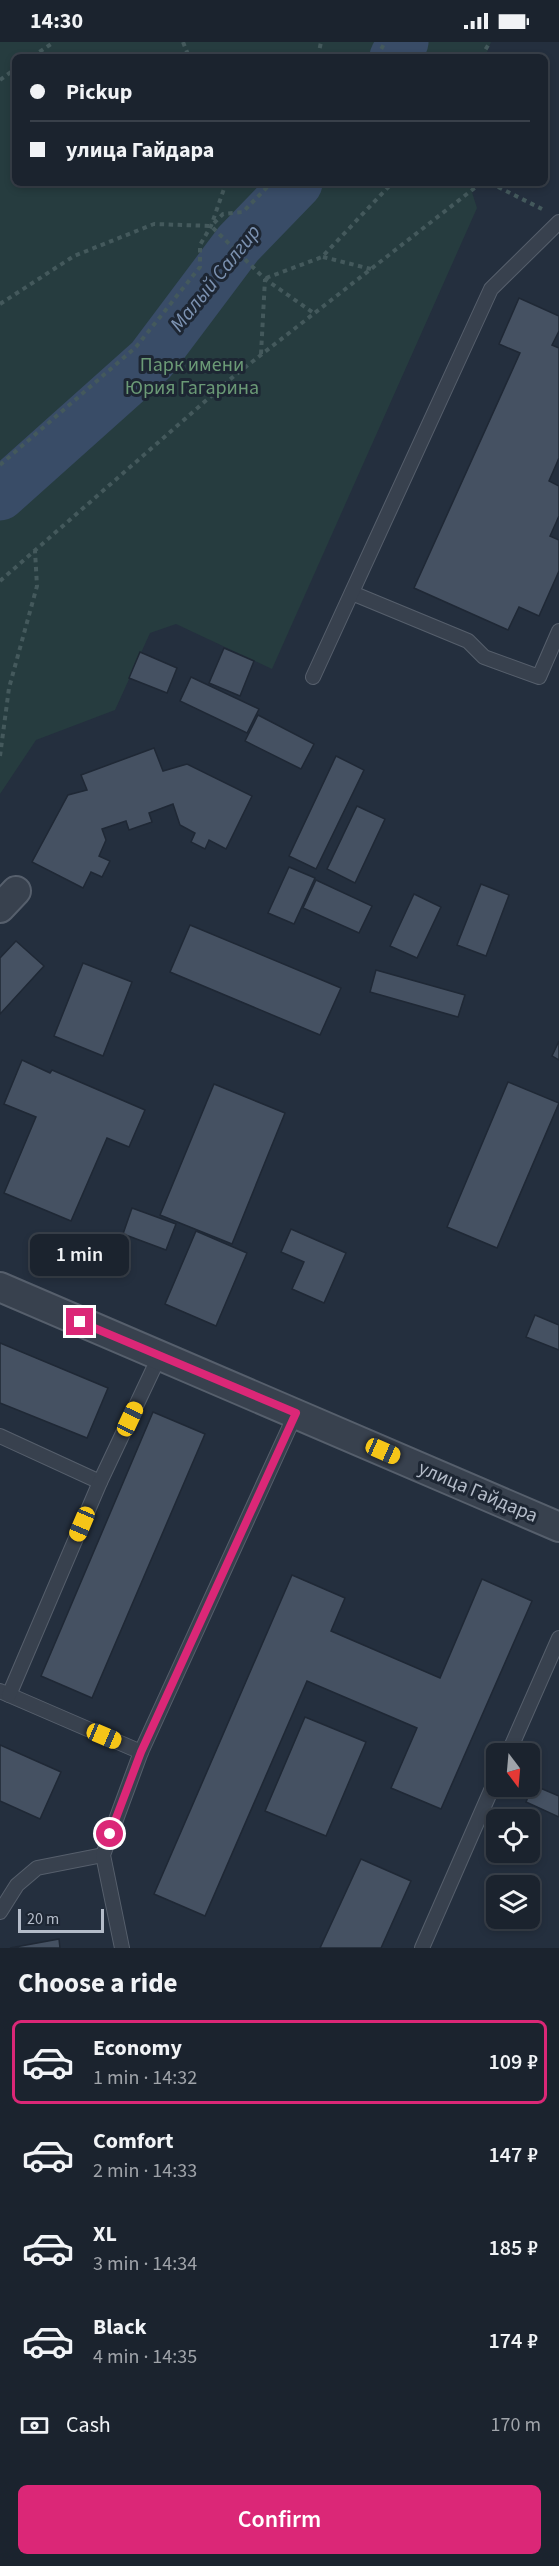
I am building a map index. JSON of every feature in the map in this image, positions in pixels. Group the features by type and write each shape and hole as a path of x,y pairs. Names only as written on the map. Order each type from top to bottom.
{"street":[{"name":"улица Гайдара","path":"0,1287 559,1527"}],"lane":[{"path":"313,677 491,289 554,217"},
{"path":"352,593 468,641 484,657 539,677 559,631"},
{"path":"141,1752 4,1693 159,1357"},
{"path":"122,1948 103,1855 141,1752 296,1413"},
{"path":"0,1436 100,1482"},
{"path":"513,1743 559,1638"},
{"path":"422,1948 488,1797"},
{"path":"0,1912 16,1885 37,1868 103,1855"}],"path":[{"path":"36,54 54,42"},
{"path":"0,465 136,347 200,267 200,245 211,226 225,186"},
{"path":"211,226 223,214 243,212 269,186"},
{"path":"265,279 322,257 389,186"},
{"path":"0,581 234,376 478,186"},
{"path":"496,186 554,217"},
{"path":"0,304 74,256 154,224 211,226 265,279 315,314"},
{"path":"322,257 372,269"},
{"path":"261,354 265,279"},
{"path":"0,756 9,688 37,586 34,551"}],"green space":[{"name":"Парк имени Юрия Гагарина","path":"0,42 491,42 486,54 12,54 12,186 470,186 477,208 272,669 176,624 150,633 115,710 36,740 0,794"}],"building":[{"path":"519,298 559,316 559,331 552,345 559,348 559,458 549,481 559,486 559,516 550,536 559,540 559,571 539,616 519,607 508,630 414,588 520,353 499,344"},
{"path":"224,648 254,661 240,696 209,683"},
{"path":"140,652 177,668 167,693 129,678"},
{"path":"191,677 259,709 247,733 180,701"},
{"path":"258,715 314,744 301,769 245,741"},
{"path":"154,748 163,771 187,764 252,796 226,849 209,840 205,849 191,842 195,833 180,825 173,804 149,813 152,822 129,830 126,821 102,829 106,840 99,856 110,861 102,877 91,872 83,888 32,862 68,795 87,790 81,775"},
{"path":"336,756 364,770 316,869 289,856"},
{"path":"357,806 385,819 355,883 327,869"},
{"path":"289,867 315,878 294,924 268,913"},
{"path":"316,880 372,906 359,933 303,908"},
{"path":"481,884 509,895 486,956 457,945"},
{"path":"414,894 441,907 417,958 390,946"},
{"path":"190,925 341,988 320,1035 170,972"},
{"path":"16,941 44,966 0,1014 0,958"},
{"path":"83,963 132,982 103,1056 54,1036"},
{"path":"376,970 465,995 458,1017 370,992"},
{"path":"559,1041 559,1060 552,1056"},
{"path":"22,1060 50,1073 52,1070 145,1110 129,1147 107,1138 71,1221 4,1193 36,1117 4,1104"},
{"path":"508,1082 559,1103 497,1248 447,1227"},
{"path":"214,1084 285,1113 232,1244 160,1215"},
{"path":"132,1208 176,1224 166,1250 123,1234"},
{"path":"291,1229 346,1253 324,1303 292,1289 304,1262 281,1252"},
{"path":"196,1231 247,1253 216,1326 165,1304"},
{"path":"535,1315 559,1325 559,1350 526,1337"},
{"path":"0,1343 108,1388 87,1438 0,1403"},
{"path":"153,1412 205,1434 92,1698 41,1676"},
{"path":"292,1575 345,1598 331,1631 440,1678 482,1579 532,1601 441,1809 391,1788 417,1728 307,1681 205,1916 154,1894"},
{"path":"305,1717 366,1742 326,1836 265,1811"},
{"path":"0,1745 61,1772 40,1819 0,1801"},
{"path":"540,1788 559,1796 559,1817 526,1802 528,1797 540,1797"},
{"path":"361,1859 411,1881 381,1948 320,1948"},
{"path":"59,1939 60,1948 10,1948"}],"waterway":[{"name":"Малый Салгир","path":"397,54 403,42"},
{"name":"Малый Салгир","path":"0,495 151,360 238,244 294,186"}],"route":[{"path":"80,1322 296,1413 141,1752 110,1834"}]}
